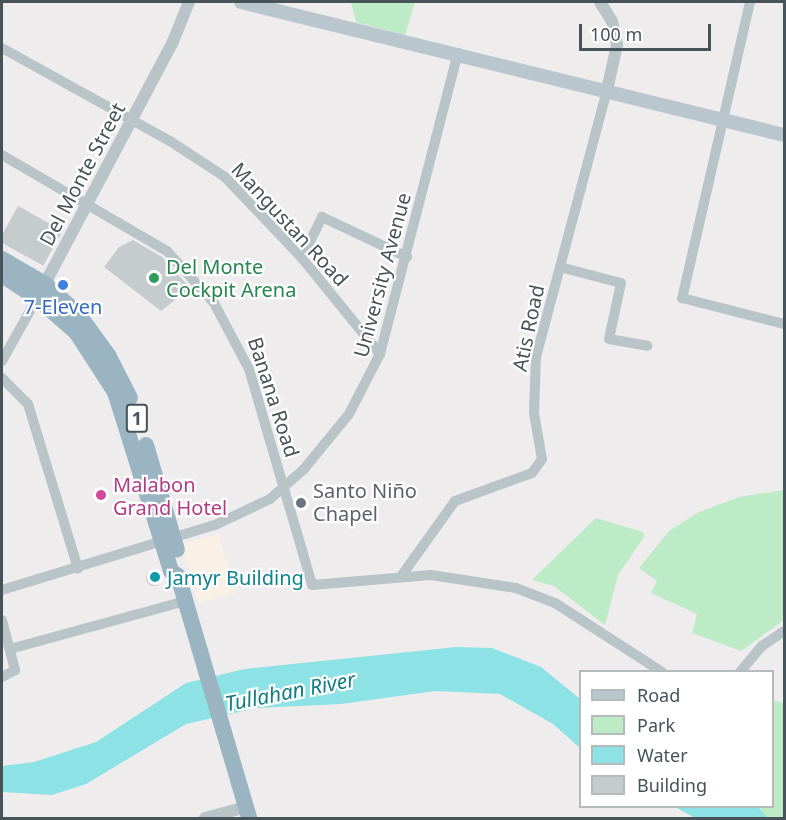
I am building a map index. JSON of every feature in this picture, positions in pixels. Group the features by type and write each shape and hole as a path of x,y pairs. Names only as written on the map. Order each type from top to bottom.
{"highway":[{"name":"1","path":"2,259 86,324 126,388 168,542 171,571 178,576 247,813"},
{"name":"1","path":"2,275 41,291"}],"main road":[{"path":"242,2 500,63 784,135"}],"street":[{"name":"Del Monte Street","path":"2,361 90,204 189,2"},
{"path":"600,2 612,21 617,45 608,90"},
{"path":"750,2 682,298 784,324"},
{"name":"Mangustan Road","path":"2,48 133,120 225,177 302,258 380,354"},
{"name":"University Avenue","path":"2,590 168,542 284,490 350,414 380,354 407,257 458,53"},
{"name":"Atis Road","path":"402,575 455,501 532,472 540,464 543,454 534,413 536,357 608,90"},
{"name":"Banana Road","path":"2,154 167,251 214,303 249,369 312,585 402,575"},
{"path":"302,258 322,217 407,257"},
{"path":"560,267 621,283 609,339 647,346"},
{"path":"2,378 28,404 78,569"},
{"path":"402,575 488,582 544,597 644,667"},
{"path":"10,649 184,601"},
{"path":"2,620 15,670 2,677"},
{"path":"742,670 762,646 784,631"},
{"path":"205,819 247,813"}],"shaded area":[{"path":"219,534 235,593 198,603 182,544"}],"green space":[{"path":"351,2 415,2 405,35 356,22"},
{"path":"784,490 784,620 741,651 692,633 697,614 651,593 657,581 639,568 669,531 699,512 739,497"},
{"path":"596,518 643,532 644,537 618,575 605,625 554,586 532,580"},
{"path":"774,700 784,703 784,818 768,818 759,808 774,808"}],"water":[{"name":"Tullahan River","path":"456,647 492,648 541,667 579,698 579,747 553,724 500,694 435,691 341,704 257,708 186,724 86,784 52,795 2,792 2,766 34,762 96,742 186,683 244,669"},
{"path":"677,808 759,808 768,818 695,818"}],"building":[{"path":"18,206 63,231 43,266 2,243 2,235"},
{"name":"Del Monte Cockpit Arena","path":"133,240 162,257 190,288 161,311 104,267 119,247"},
{"name":"Jamyr Building","path":"154,570 160,572 162,578 160,584 154,586 148,584 146,578 148,572"}],"place":[{"name":"Del Monte Cockpit Arena","path":"154,278"},
{"name":"7-Eleven","path":"63,285"},
{"name":"Malabon Grand Hotel","path":"101,495"},
{"name":"Santo Niño Chapel","path":"301,503"},
{"name":"Jamyr Building","path":"155,577"}]}
